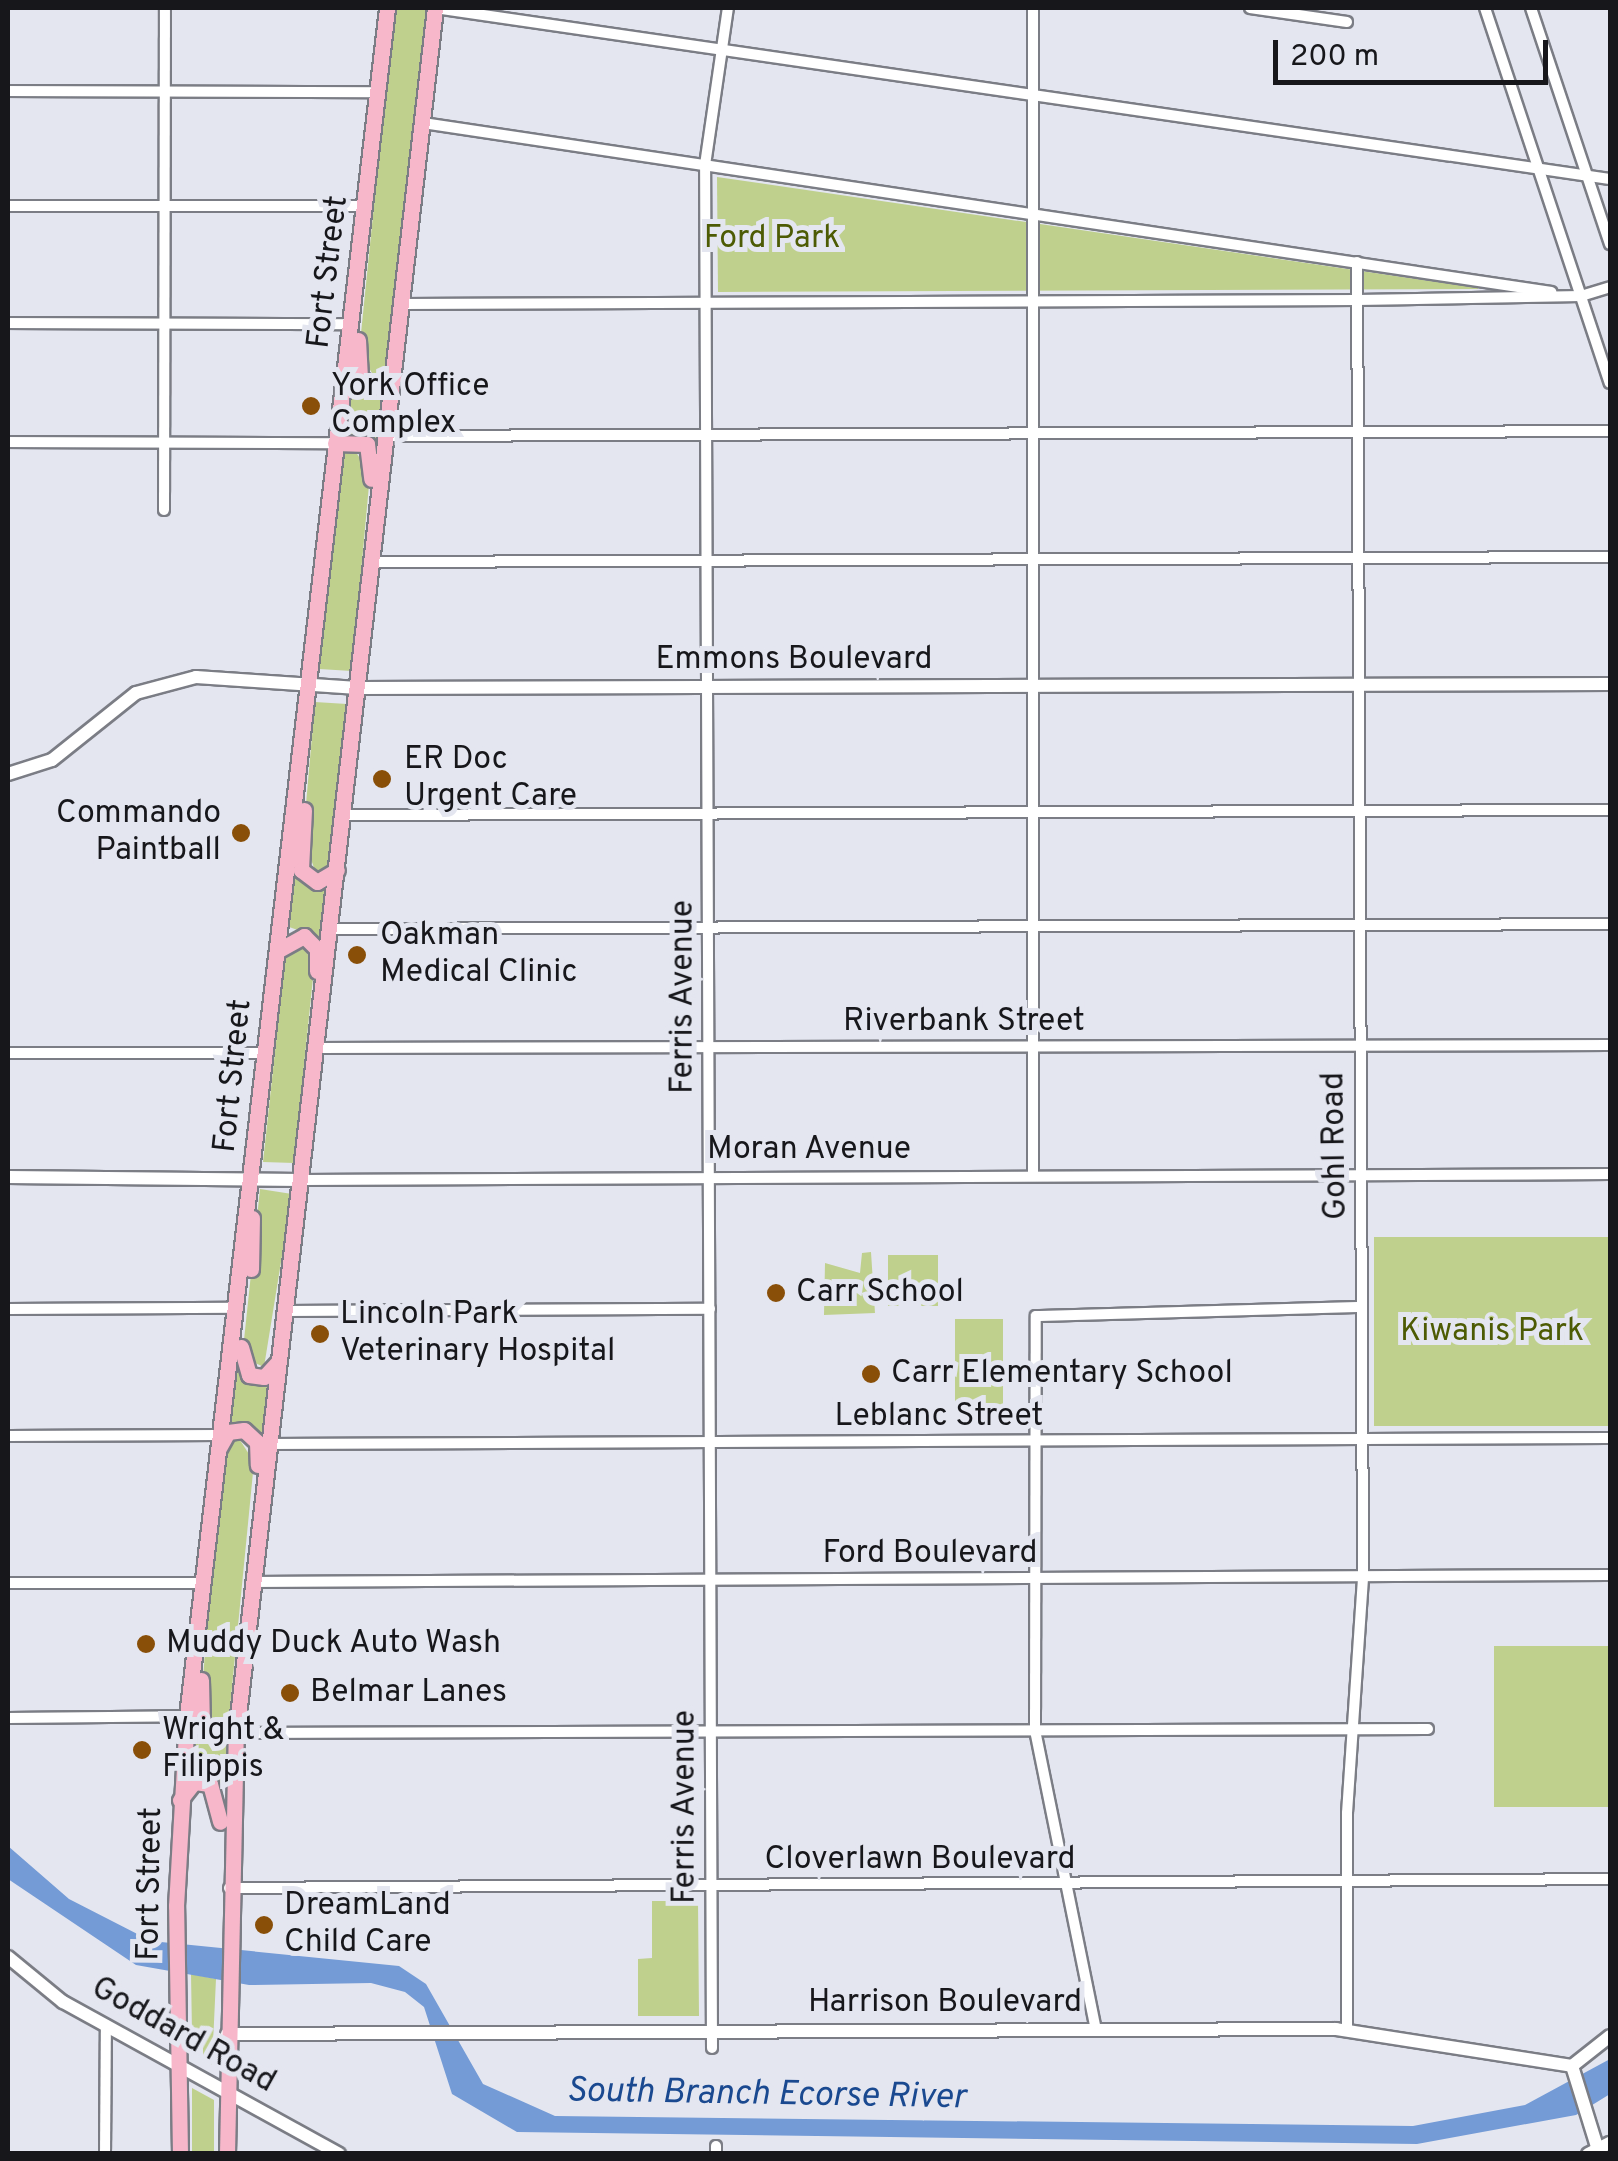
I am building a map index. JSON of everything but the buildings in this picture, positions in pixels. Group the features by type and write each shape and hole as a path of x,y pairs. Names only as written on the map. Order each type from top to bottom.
{"main road":[{"name":"Fort Street","path":"180,2153 179,1801 187,1716 218,1435 281,942 387,8"},
{"path":"228,2154 229,1888 236,1733 435,8"},
{"path":"362,228 357,370 375,386 394,377"},
{"path":"335,443 355,438 372,451 370,565"},
{"path":"301,747 301,870 317,882 337,870"},
{"path":"281,942 304,936 317,949 316,1056"},
{"path":"248,1199 255,1236 239,1363 264,1378 280,1360"},
{"path":"216,1453 231,1430 257,1442 251,1582"},
{"path":"205,1547 200,1723 215,1736 236,1733"},
{"path":"179,1801 197,1781 218,1794 220,1899 230,1906"}],"street":[{"path":"164,510 165,8"},
{"path":"435,8 1610,179"},
{"name":"Ferris Avenue","path":"712,2048 706,165 728,8"},
{"path":"1032,8 1033,1176"},
{"path":"1250,8 1347,22"},
{"path":"1485,8 1610,382"},
{"path":"1531,8 1610,244"},
{"path":"8,91 377,92"},
{"path":"423,123 1581,296"},
{"path":"8,206 364,206"},
{"name":"Gohl Road","path":"1348,2029 1347,1882 1363,1577 1357,262"},
{"path":"402,304 1358,300 1581,296 1610,287"},
{"path":"8,322 351,324"},
{"path":"387,436 1610,432"},
{"path":"8,442 335,443"},
{"path":"370,565 1610,557"},
{"name":"Emmons Boulevard","path":"8,774 52,760 164,682 358,688 1610,684"},
{"path":"344,815 1610,810"},
{"path":"330,929 1610,924"},
{"name":"Riverbank Street","path":"316,1056 709,1048 1610,1045"},
{"path":"8,1053 265,1052"},
{"name":"Moran Avenue","path":"8,1178 1610,1174"},
{"path":"1096,2030 1035,1731 1038,1313 1361,1307"},
{"path":"8,1309 237,1308"},
{"path":"286,1312 710,1310"},
{"path":"8,1436 218,1435"},
{"name":"Leblanc Street","path":"268,1444 1610,1438"},
{"name":"Ford Boulevard","path":"251,1582 1610,1575"},
{"path":"8,1584 201,1582"},
{"path":"8,1718 187,1716"},
{"path":"236,1733 1428,1729"},
{"name":"Cloverlawn Boulevard","path":"229,1888 1610,1879"},
{"name":"Goddard Road","path":"8,1956 106,2025 340,2154"},
{"path":"105,2154 106,2025"},
{"name":"Harrison Boulevard","path":"227,2034 1348,2029 1574,2073"},
{"path":"1599,2150 1574,2073 1610,2036"}],"green space":[{"path":"394,8 426,8 426,23 386,369 376,379 359,353"},
{"name":"Ford Park","path":"717,177 1478,288 1478,289 718,292"},
{"path":"351,383 383,394 378,443 346,433"},
{"path":"352,446 370,474 352,671 319,669 343,453"},
{"path":"315,702 347,704 329,867 316,873 303,838"},
{"path":"295,878 327,888 321,938 289,927"},
{"path":"303,944 314,968 294,1163 263,1162 286,950"},
{"path":"260,1189 292,1194 264,1367 251,1361 244,1340"},
{"name":"Kiwanis Park","path":"1374,1237 1610,1237 1610,1426 1374,1426"},
{"path":"871,1252 875,1313 824,1315 825,1263 860,1273 862,1253"},
{"path":"888,1255 938,1255 938,1306 888,1306"},
{"path":"955,1319 1003,1319 1003,1409 955,1409"},
{"path":"237,1370 269,1381 262,1436 230,1423"},
{"path":"238,1437 254,1462 229,1718 211,1725 201,1707 211,1568 227,1445"},
{"path":"1494,1646 1610,1646 1610,1807 1494,1807"},
{"path":"195,1731 227,1742 223,1785 191,1773"},
{"path":"652,1901 698,1901 699,2016 638,2016 638,1959 652,1958"},
{"path":"191,1974 216,1979 212,2065 203,2059 203,2034 192,2033"},
{"path":"192,2088 214,2100 214,2153 192,2153"}],"water":[{"path":"8,1846 69,1899 151,1941 399,1966 426,1984 483,2084 555,2116 1413,2126 1525,2105 1610,2059 1610,2094 1576,2115 1417,2144 517,2132 452,2094 424,2007 405,1992 371,1983 249,1985 136,1965 8,1879"}],"place":[{"name":"York Office Complex","path":"311,406"},
{"name":"ER Doc Urgent Care","path":"382,779"},
{"name":"Commando Paintball","path":"241,833"},
{"name":"Oakman Medical Clinic","path":"357,955"},
{"name":"Carr School","path":"776,1293"},
{"name":"Lincoln Park Veterinary Hospital","path":"320,1334"},
{"name":"Carr Elementary School","path":"871,1374"},
{"name":"Muddy Duck Auto Wash","path":"146,1644"},
{"name":"Belmar Lanes","path":"290,1693"},
{"name":"Wright & Filippis","path":"142,1750"},
{"name":"DreamLand Child Care","path":"264,1925"}],"water label":[{"name":"South Branch Ecorse River","path":"766,2095"}]}
